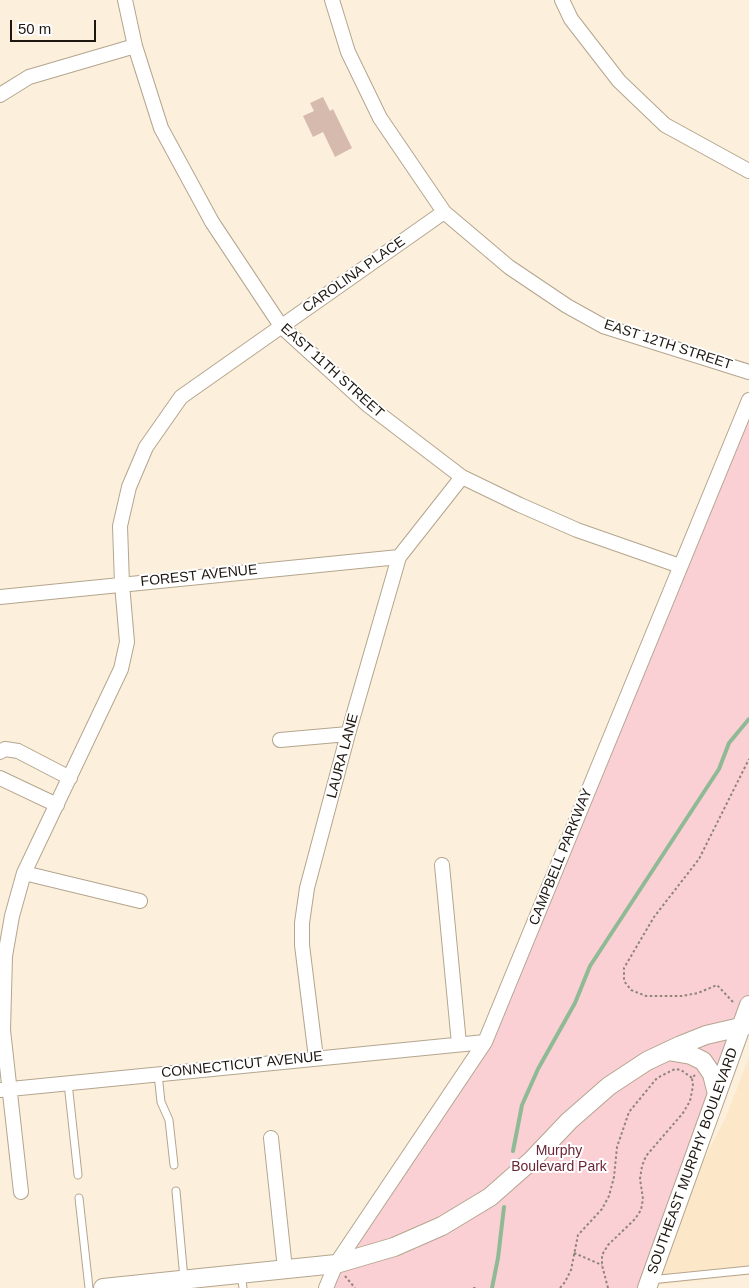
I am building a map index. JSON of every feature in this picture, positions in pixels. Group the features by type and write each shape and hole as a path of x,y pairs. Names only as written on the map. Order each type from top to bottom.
{"street":[{"name":"EAST 11TH STREET","path":"125,0 134,46 161,128 212,222 281,326 369,406 462,477 577,530 680,566"},
{"name":"EAST 12TH STREET","path":"332,0 348,52 380,118 444,212 509,267 567,306 603,326 749,372"},
{"path":"562,0 571,19 619,81 665,125 749,171"},
{"path":"0,95 29,77 134,46"},
{"name":"CAROLINA PLACE","path":"21,1192 5,1090 2,1030 4,964 12,916 24,873 121,669 127,642 120,526 130,487 146,447 181,397 444,212"},
{"name":"CAMPBELL PARKWAY","path":"326,1288 336,1264 485,1042 749,400"},
{"name":"LAURA LANE","path":"316,1058 302,945 302,922 307,888 348,734 399,557 462,477"},
{"name":"FOREST AVENUE","path":"0,596 399,557"},
{"path":"280,740 348,734"},
{"path":"0,752 5,749 18,751 70,778"},
{"path":"0,778 57,805"},
{"path":"442,865 459,1044"},
{"path":"24,873 140,901"},
{"name":"SOUTHEAST MURPHY BOULEVARD","path":"648,1284 717,1094 745,1026 741,1004"},
{"path":"102,1288 184,1280 242,1281 285,1269 336,1264 394,1247 442,1226 490,1197 532,1160 608,1086 647,1061 706,1035 745,1026"},
{"name":"CONNECTICUT AVENUE","path":"5,1090 485,1042"},
{"path":"667,1051 691,1055 703,1061 712,1074 717,1094"},
{"path":"271,1138 285,1269"}],"lane":[{"path":"158,1074 162,1102 169,1120 174,1165"},
{"path":"68,1083 78,1175"},
{"path":"176,1191 184,1280"},
{"path":"79,1198 88,1288"},
{"path":"648,1284 749,1270"}],"path":[{"path":"741,1004 717,985 698,994 646,996 631,990 624,981 624,968 654,917 699,859 749,759"},
{"path":"560,1288 571,1270 578,1235 602,1209 609,1196 614,1177 617,1147 629,1112 657,1078 675,1069 681,1070 692,1078 693,1086 690,1101 683,1113 646,1156 640,1179 643,1199 641,1210 635,1219 608,1245 602,1255 602,1265 608,1288"},
{"path":"692,1078 697,1073"},
{"path":"574,1254 602,1265"}],"shaded area":[{"path":"749,1057 749,1275 656,1285 695,1176 726,1117"}],"green space":[{"name":"Murphy Boulevard Park","path":"749,400 749,1005 647,1288 326,1288 485,1042"}],"building":[{"path":"323,97 330,111 333,109 352,148 335,157 323,132 313,137 303,116 314,111 310,103"}],"waterway":[{"path":"513,1151 522,1105 538,1069 575,1003 590,966 719,769 729,743 749,719"},
{"path":"492,1288 498,1258 504,1207"}]}
